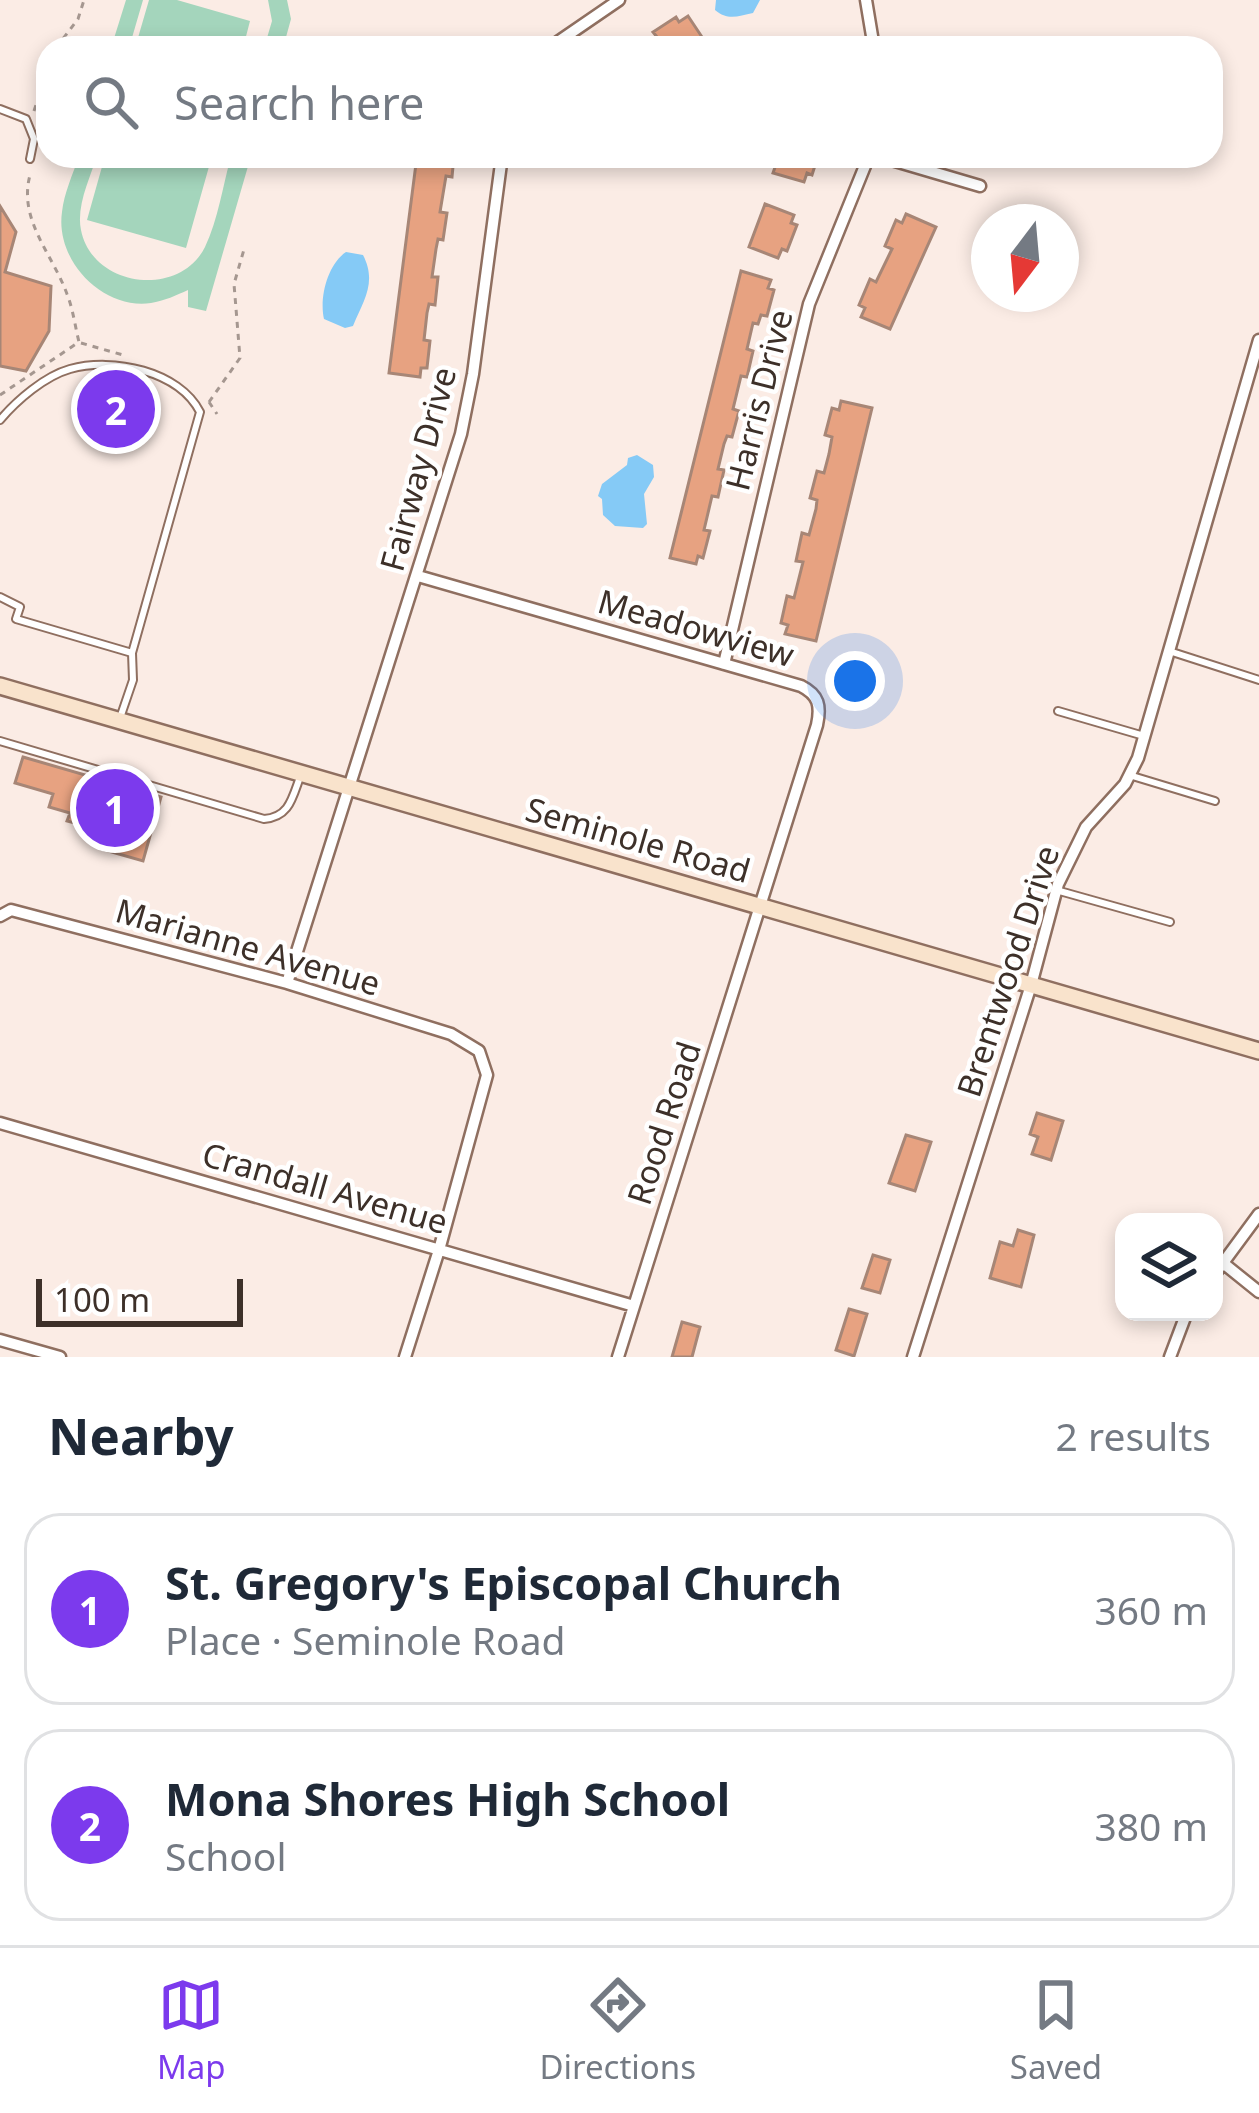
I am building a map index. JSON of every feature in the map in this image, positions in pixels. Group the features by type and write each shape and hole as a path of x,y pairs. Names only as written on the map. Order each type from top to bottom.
{"street":[{"path":"563,36 603,4 619,0"},
{"path":"866,0 872,36"},
{"name":"Fairway Drive","path":"287,983 469,406 500,168"},
{"name":"Harris Drive","path":"724,664 809,304 863,168"},
{"path":"919,168 980,186"},
{"name":"Brentwood Drive","path":"913,1357 1056,890 1086,827 1129,775 1144,736 1259,340"},
{"name":"Meadowview","path":"418,576 811,691 819,703 817,725 760,906"},
{"name":"Seminole Road","path":"0,686 1259,1051"},
{"name":"Rood Road","path":"618,1357 760,906"},
{"name":"Marianne Avenue","path":"0,916 11,910 287,983 451,1034 479,1051 487,1075 440,1250"},
{"name":"Crandall Avenue","path":"0,1123 634,1306"},
{"path":"1259,1214 1223,1264 1259,1292"},
{"path":"405,1357 440,1250"},
{"path":"1170,1357 1184,1321"},
{"path":"0,1340 60,1357"}],"lane":[{"path":"0,110 26,119 34,139 30,159"},
{"path":"0,420 14,404 68,369 130,368 169,382 192,397 200,412 132,653 133,680 119,721"},
{"path":"0,597 20,607 16,619 132,653"},
{"path":"1169,651 1259,680"},
{"path":"1058,710 1144,736"},
{"path":"0,741 264,819 278,818 288,809 301,774"},
{"path":"1129,775 1215,802"},
{"path":"1056,890 1170,922"}],"path":[{"path":"65,36 84,0"},
{"path":"33,110 36,102"},
{"path":"0,395 79,342 67,293 24,196 30,175"},
{"path":"209,402 240,358 234,284 245,246"}],"green space":[{"path":"126,0 143,0 132,36 115,36"},
{"path":"149,0 177,0 250,21 246,36 138,36"},
{"path":"268,0 287,0 291,19 286,36 268,36 272,21"},
{"path":"75,168 93,168 80,211 88,249 118,274 157,280 193,264 210,237 228,168 248,168 206,311 188,307 188,290 156,302 133,303 99,290 74,264 66,247 62,230 65,198"},
{"path":"102,168 209,168 186,248 87,220"}],"water":[{"path":"716,0 760,0 753,13 733,17 715,10"},
{"path":"346,252 363,255 369,282 353,326 345,328 324,319 323,301 330,273"},
{"path":"637,455 653,465 654,477 644,494 647,524 643,528 615,526 603,515 598,496 602,484"}],"building":[{"path":"688,16 701,36 656,36 653,32 676,17 679,22"},
{"path":"415,168 453,168 452,177 446,176 440,212 447,213 432,277 438,277 435,305 429,304 427,313 427,368 421,368 420,377 389,373"},
{"path":"775,168 814,168 804,182 773,173"},
{"path":"765,204 794,215 791,223 797,225 787,251 782,249 778,258 749,247"},
{"path":"0,206 16,232 5,272 51,286 49,331 26,371 0,366"},
{"path":"906,214 936,227 890,329 861,317 865,308 859,305 870,279 876,282 892,249 885,246 896,220 902,223"},
{"path":"741,271 771,280 768,288 774,290 767,316 753,323 747,377 741,376 733,409 739,411 732,437 727,436 724,444 718,497 712,496 704,530 710,531 703,558 698,556 696,564 670,558"},
{"path":"841,401 872,408 816,641 785,634 788,625 781,623 787,596 794,598 803,562 796,561 802,533 809,535 816,509 817,500 810,498 817,471 824,473 829,454 832,437 825,435 832,408 839,410"},
{"path":"23,757 161,797 143,861 101,849 109,822 85,814 82,825 67,821 70,813 49,807 53,794 15,783"},
{"path":"1037,1113 1063,1121 1051,1160 1032,1154 1038,1137 1030,1134"},
{"path":"906,1135 931,1142 915,1191 889,1183"},
{"path":"1018,1230 1034,1235 1021,1287 990,1278 1000,1242 1013,1246"},
{"path":"873,1255 890,1260 880,1293 862,1288"},
{"path":"849,1309 867,1314 854,1356 836,1350"},
{"path":"682,1322 700,1327 692,1357 672,1357"}],"place":[{"name":"Mona Shores High School","path":"116,409"},
{"name":"St. Gregory's Episcopal Church","path":"115,808"}]}
